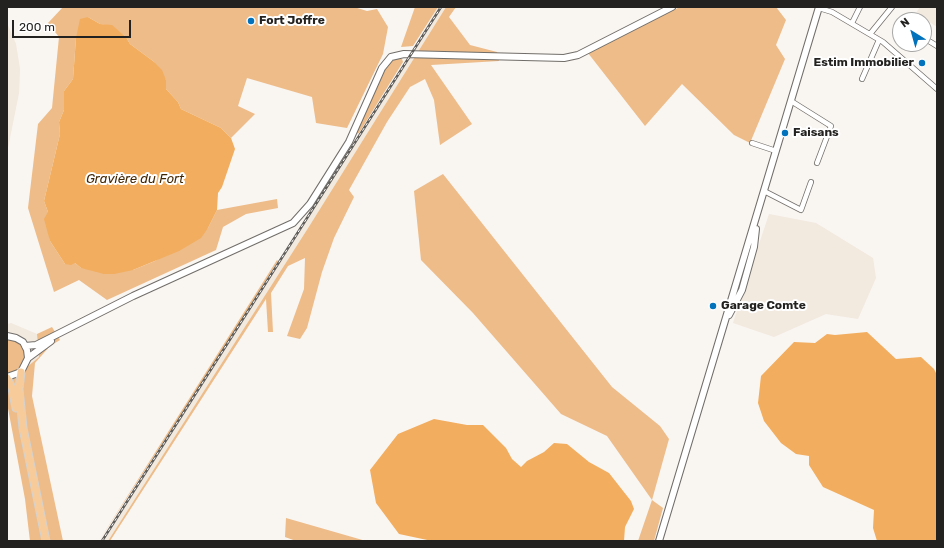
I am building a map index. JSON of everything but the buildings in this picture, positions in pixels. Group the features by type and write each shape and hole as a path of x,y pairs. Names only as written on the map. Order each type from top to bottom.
{"highway":[{"path":"21,372 19,383 20,412 45,541"},
{"path":"7,378 12,388 45,541"}],"main road":[{"path":"25,346 36,345 249,242 284,229 297,220 310,204 353,135 383,66 389,59 398,55 564,58 578,55 672,7"},
{"path":"659,541 723,327 739,299 742,277 758,212 819,8"},
{"path":"7,378 21,372 28,358 75,325"},
{"path":"7,336 16,338 25,346 28,358"}],"street":[{"path":"852,23 860,7"},
{"path":"870,34 892,7"},
{"path":"819,8 832,12 879,40 936,87"},
{"path":"862,79 879,40"},
{"path":"791,101 832,126 817,163"},
{"path":"752,143 776,151"},
{"path":"764,191 801,210 811,182"}],"shaded area":[{"path":"63,7 354,7 367,11 377,9 388,27 383,54 347,128 316,123 312,97 247,78 238,106 255,114 231,138 221,128 181,109 178,102 166,89 166,80 153,61 130,44 126,37 112,26 100,24 88,17 76,38 73,79 64,91 64,110 59,122 60,134 44,201 48,212 50,241 65,264 75,263 81,268 133,270 155,261 208,228 217,210 277,199 278,208 246,214 223,227 216,250 107,300 79,280 54,292 28,208 38,124 52,108 59,37 48,23"},
{"path":"415,7 438,7 413,46 401,47"},
{"path":"438,7 446,7 310,225 108,541 100,541 405,63"},
{"path":"446,7 456,7 449,17 470,45 497,52 499,61 431,65 472,124 440,145 434,100 425,79 410,87 387,122 349,190 354,197 334,238 322,272 307,328 300,339 287,336 304,289 305,258 288,266 271,293 273,332 268,332 266,299 110,541 108,541 310,225"},
{"path":"680,7 776,7 786,20 776,45 785,59 750,143 734,135 682,84 645,126 588,53 629,30"},
{"path":"920,7 937,7 937,27 932,24 932,12 917,12"},
{"path":"7,23 16,44 20,69 19,93 7,153"},
{"path":"398,58 402,59 403,62 359,133 356,134 387,66 393,60"},
{"path":"443,174 612,387 660,426 669,439 652,500 607,436 561,414 473,313 421,260 414,191"},
{"path":"769,214 816,223 873,258 876,278 858,319 826,314 774,337 733,323"},
{"path":"277,260 278,261 219,356 99,541"},
{"path":"11,323 37,334 39,357 15,378 7,379 7,324"},
{"path":"52,327 60,340 50,346 35,363 32,396 63,541 30,541 25,499 7,403 7,379 15,377 39,357 37,334"},
{"path":"7,339 16,341 24,348 26,359 21,369 7,374"},
{"path":"652,500 663,508 654,541 638,541"},
{"path":"286,518 366,541 296,541 285,537"}],"water":[{"name":"Gravière du Fort","path":"88,17 100,24 112,25 126,37 130,44 153,61 162,70 166,80 166,89 178,102 181,109 221,128 231,138 235,149 222,187 218,193 217,210 201,238 179,251 133,270 114,274 104,274 81,268 75,263 71,265 65,264 50,241 44,219 48,212 44,201 60,134 59,122 64,110 64,91 73,79 76,38 80,19"},
{"path":"867,332 896,359 921,357 934,369 937,375 937,541 877,541 873,528 874,510 823,487 809,465 809,456 796,454 781,443 764,421 758,403 761,376 794,342 815,343 827,334 835,335"},
{"path":"434,419 467,425 483,425 506,448 512,459 521,467 527,461 544,452 554,443 567,444 589,462 609,473 631,501 634,509 625,527 624,541 432,541 399,534 376,503 370,470 398,434"}],"railway":[{"path":"102,541 441,7"}],"place":[{"name":"Fort Joffre","path":"251,21"},
{"name":"Estim Immobilier","path":"922,63"},
{"name":"Faisans","path":"785,133"},
{"name":"Garage Comte","path":"713,306"}]}
